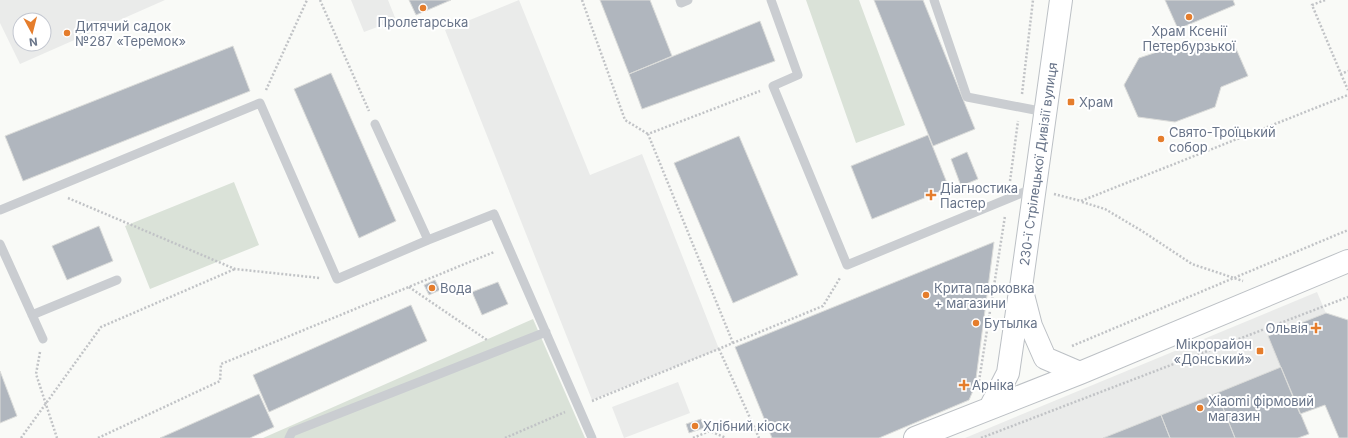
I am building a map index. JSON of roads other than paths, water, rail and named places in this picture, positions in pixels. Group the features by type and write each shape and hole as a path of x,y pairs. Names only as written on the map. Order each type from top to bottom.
{"street":[{"name":"230-ї Стрілецької Дивізії вулиця","path":"1061,0 1021,286 1031,326 1045,358 1080,373"},
{"path":"916,438 1080,373 1348,261"},
{"path":"990,408 1008,373 1021,286"}],"lane":[{"path":"680,0 681,3 688,0"},
{"path":"771,0 798,76 774,86 847,265 1035,188"},
{"path":"934,0 967,97 1046,112"},
{"path":"0,210 260,104 337,279 428,240 494,214 592,438"},
{"path":"375,124 428,240"},
{"path":"0,244 43,339"},
{"path":"32,315 116,280"},
{"path":"289,438 292,432 546,332"}],"place":[{"name":"Пролетарська","path":"423,8"},
{"name":"Храм Ксенії Петербурзької","path":"1189,17"},
{"name":"Дитячий садок №287 «Теремок»","path":"67,33"},
{"name":"Храм","path":"1071,102"},
{"name":"Свято-Троїцький собор","path":"1161,139"},
{"name":"Діагностика Пастер","path":"931,195"},
{"name":"Вода","path":"432,288"},
{"name":"Крита парковка + магазини","path":"926,295"},
{"name":"Бутылка","path":"976,323"},
{"name":"Ольвія","path":"1316,328"},
{"name":"Мікрорайон «Донський»","path":"1260,351"},
{"name":"Арніка","path":"964,385"},
{"name":"Xiaomi фірмовий магазин","path":"1200,408"},
{"name":"Хлібний кіоск","path":"695,426"}]}
